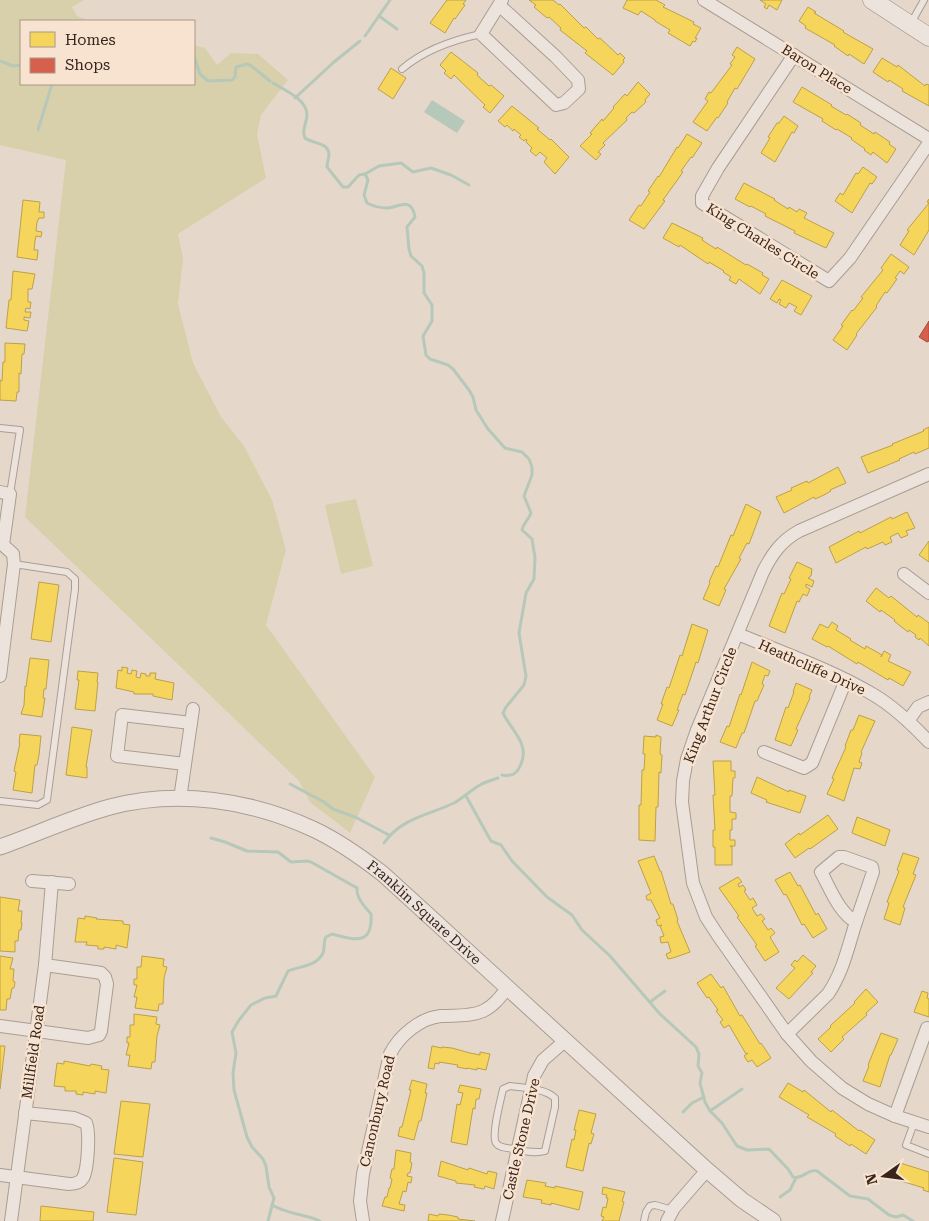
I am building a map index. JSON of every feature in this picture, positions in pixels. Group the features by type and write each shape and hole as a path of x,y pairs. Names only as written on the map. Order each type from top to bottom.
{"main road":[{"path":"872,0 929,37"}],"street":[{"name":"Baron Place","path":"704,0 929,139"},
{"path":"501,3 562,62 578,80 579,89 564,103 556,105 481,34 501,3"},
{"name":"King Charles Circle","path":"794,55 718,168 702,196 702,203 829,281 850,258 929,143"},
{"name":"King Arthur Circle","path":"929,474 799,531 780,544 773,552 697,730 687,759 682,802 693,883 710,922 748,980 787,1034 810,1061 842,1088 895,1116 929,1127"},
{"path":"0,668 4,606 14,564 13,554 2,545 5,493"},
{"path":"904,574 929,592"},
{"name":"Heathcliffe Drive","path":"738,634 846,680 875,696 908,721 929,742"},
{"path":"764,752 804,768 812,763 846,680"},
{"path":"908,721 918,707 929,702"},
{"path":"180,799 193,708"},
{"path":"185,764 117,756 122,715 191,723"},
{"name":"Franklin Square Drive","path":"0,848 110,807 157,799 218,801 266,811 314,829 333,839 383,874 508,986 707,1170 742,1200 773,1221"},
{"path":"787,1034 833,987 841,971 873,872 872,867 844,856 838,857 821,872 843,911 856,922"},
{"path":"32,880 70,884"},
{"name":"Millfield Road","path":"11,1221 45,965 52,882"},
{"path":"0,1026 88,1038 96,1037 101,1030 107,984 105,977 101,973 45,965"},
{"name":"Canonbury Road","path":"363,1221 360,1201 363,1174 390,1054 394,1045 425,1020 440,1016 458,1017 483,1011 498,1000 508,986"},
{"path":"895,1116 926,1028"},
{"name":"Castle Stone Drive","path":"502,1221 537,1069 543,1060 566,1040"},
{"path":"0,1175 74,1184 84,1177 89,1135 86,1123 74,1118 24,1113"},
{"path":"670,1216 707,1170"}],"lane":[{"path":"910,25 924,0"},
{"path":"402,69 410,61 440,46 481,34"},
{"path":"0,428 20,430 5,493"},
{"path":"0,801 38,805 47,800 75,589 75,579 67,572 14,564"},
{"path":"510,1086 531,1089 555,1098 555,1107 545,1151 538,1153 500,1146 495,1142 494,1134 503,1089 510,1086"},
{"path":"914,1123 906,1145 929,1154"},
{"path":"644,1221 650,1206 655,1205 670,1216"}],"shaded area":[{"path":"0,0 84,0 72,7 77,16 87,20 20,20 20,85 195,85 195,45 205,48 217,65 231,53 258,54 288,80 261,115 257,134 266,178 178,234 183,258 178,304 193,363 221,417 244,446 272,500 286,550 266,625 375,777 350,833 310,802 299,781 25,517 66,160 0,145"},
{"path":"432,100 465,121 457,133 424,112"},
{"path":"356,499 373,566 341,574 325,505"}],"building: Homes":[{"path":"447,0 466,0 463,4 465,5 445,33 430,23"},
{"path":"529,0 553,0 560,4 584,28 586,27 598,39 600,38 618,55 620,53 625,58 624,62 613,75 585,53 587,51 560,30 561,28 534,7 536,5"},
{"path":"627,0 656,0 665,5 663,7 694,22 693,24 701,28 695,38 697,38 695,42 693,41 690,46 668,33 670,30 641,11 638,15 623,8"},
{"path":"760,0 782,0 777,10 769,5 767,9 764,7 766,4"},
{"path":"808,7 843,32 873,49 864,64 849,54 848,56 835,45 805,28 806,26 799,21"},
{"path":"737,47 755,59 737,89 735,88 718,118 707,131 693,122 708,101 705,99 709,92 711,93 732,65 730,64 735,57 732,55"},
{"path":"451,52 478,73 477,75 489,86 491,85 504,96 490,113 483,107 485,105 454,75 451,79 444,73 446,71 440,65"},
{"path":"882,58 897,67 898,65 925,86 926,84 929,85 929,106 873,72"},
{"path":"391,68 406,78 393,99 378,89"},
{"path":"638,82 650,94 645,100 646,102 634,113 632,112 626,118 627,120 603,143 605,145 598,152 601,154 596,160 580,146 592,134 590,133 602,119 603,121 613,107 625,94 627,96"},
{"path":"802,87 861,123 860,125 874,134 875,132 890,142 889,144 896,149 887,163 873,152 871,155 852,138 822,121 823,119 793,102"},
{"path":"512,106 539,128 537,129 551,139 569,157 555,174 544,162 547,158 540,152 536,156 530,151 532,148 526,142 526,139 524,141 519,137 521,135 514,129 513,131 507,125 505,127 498,121"},
{"path":"784,116 798,126 794,133 792,132 775,162 761,153 770,138 768,137"},
{"path":"687,134 702,143 681,171 683,172 663,200 665,201 644,229 629,220 639,205 641,206 650,192 648,191"},
{"path":"863,167 877,177 872,184 870,183 852,213 835,201 840,193 843,195 856,173 858,174"},
{"path":"744,183 775,199 788,209 789,207 797,212 799,209 807,213 804,218 834,233 826,248 794,233 795,231 765,216 766,214 735,199"},
{"path":"23,200 40,202 39,212 44,212 44,218 39,218 37,222 36,231 42,232 41,237 36,236 35,241 34,250 38,250 37,260 17,257"},
{"path":"929,203 929,230 914,255 900,245 909,231 907,230"},
{"path":"672,223 703,238 702,240 716,249 717,247 763,273 762,275 769,279 760,294 739,279 736,284 729,280 731,277 724,271 709,262 708,264 680,245 679,247 663,238"},
{"path":"891,254 909,267 904,274 900,271 895,278 897,279 887,293 885,292 877,307 856,334 847,350 833,340 843,326 841,325 863,298 861,297 883,270 881,268"},
{"path":"13,271 35,274 32,289 28,289 28,302 31,302 30,309 26,308 25,312 31,312 30,318 24,317 24,320 29,321 27,331 6,328 9,300 11,300"},
{"path":"782,280 812,296 801,315 794,311 797,307 789,303 786,308 779,304 781,300 779,299 777,303 770,299"},
{"path":"5,343 25,344 24,354 22,354 21,374 19,373 19,392 17,392 16,401 0,400 0,380 2,381 3,362 5,362"},
{"path":"929,427 929,448 915,454 914,452 868,473 861,457 893,445"},
{"path":"838,467 846,483 784,513 776,497 792,490 791,488 807,481 808,483"},
{"path":"746,504 761,512 749,544 747,543 739,558 741,559 724,589 726,590 719,606 703,599 716,566 718,567"},
{"path":"907,512 915,528 906,531 908,535 901,538 898,533 890,537 892,542 885,545 883,542 867,549 866,547 836,563 829,547 859,531 860,533 891,517 892,519"},
{"path":"929,541 929,562 919,555"},
{"path":"797,562 812,569 811,576 808,578 814,581 812,587 806,584 806,587 810,589 807,596 803,594 799,602 797,601 785,633 769,626"},
{"path":"39,582 59,585 51,642 31,639"},
{"path":"876,588 889,598 891,596 917,617 918,615 929,623 929,646 866,601"},
{"path":"832,622 838,626 836,630 850,640 865,649 866,646 882,655 884,651 891,655 888,661 911,672 903,686 889,678 888,680 858,662 857,664 828,646 812,639 820,624 828,628"},
{"path":"692,624 708,630 698,663 696,662 672,726 657,720 667,687 669,688 680,655 682,656"},
{"path":"30,658 49,660 42,717 21,714 24,705"},
{"path":"752,662 770,671 768,676 765,675 762,684 764,685 757,701 755,701 744,733 742,733 736,748 720,742 727,726 729,727"},
{"path":"122,667 128,668 127,673 131,674 132,670 137,671 136,677 140,678 141,673 150,676 150,673 156,673 155,679 174,683 172,700 153,696 153,694 134,694 134,692 116,688 118,670 122,671"},
{"path":"78,671 98,673 95,711 75,709 79,680 77,680"},
{"path":"796,683 812,690 791,746 775,740"},
{"path":"859,715 875,721 861,752 859,762 862,763 860,769 854,768 844,801 827,794 851,730 853,730"},
{"path":"72,727 92,730 86,767 87,778 66,775"},
{"path":"20,734 41,736 32,793 13,790"},
{"path":"656,735 661,737 660,754 662,755 661,773 659,772 658,807 656,807 655,841 639,840 639,805 641,805 642,770 644,770 645,754 643,754 644,736 656,737"},
{"path":"713,761 731,761 731,771 735,771 732,796 730,796 730,812 736,813 736,819 732,819 732,830 730,830 730,840 735,840 735,846 730,846 732,847 732,865 715,865 715,847 713,847 713,830 715,830 713,795 715,795"},
{"path":"757,777 789,792 789,790 806,796 800,813 766,802 767,800 751,793"},
{"path":"828,815 838,829 795,858 785,844"},
{"path":"857,817 890,830 885,846 852,833"},
{"path":"903,853 919,858 913,874 916,875 903,907 905,908 900,925 884,919 889,903 887,902 899,871 897,870"},
{"path":"654,856 690,952 668,959 666,954 671,952 668,942 661,943 660,937 664,936 660,926 662,925 658,926 656,920 660,918 651,900 647,900 646,896 651,893 638,861"},
{"path":"790,872 798,886 800,885 816,915 818,913 827,929 813,938 804,924 802,925 786,894 784,895 775,880"},
{"path":"738,877 742,882 738,884 739,887 743,885 746,890 744,891 750,900 753,898 757,905 752,908 757,916 761,914 765,919 762,921 768,930 771,928 775,933 770,937 779,952 765,961 755,946 757,945 737,917 739,916 719,888"},
{"path":"0,897 20,900 18,911 22,911 22,923 18,941 15,941 15,952 0,951"},
{"path":"85,916 96,919 123,921 123,924 130,925 127,948 116,945 116,949 104,947 104,949 98,949 98,946 86,945 87,942 75,942 78,918 85,919"},
{"path":"803,955 816,966 811,972 813,973 789,999 776,988 795,968 791,965 795,960 797,962"},
{"path":"0,956 13,958 10,969 14,969 13,981 15,982 10,999 7,999 6,1010 0,1010"},
{"path":"142,956 164,959 163,966 167,967 164,978 163,1004 159,1004 158,1011 135,1008 137,997 134,997 137,985 134,985 134,979 137,979 137,967 141,967"},
{"path":"711,974 721,988 723,986 740,1016 742,1015 771,1058 757,1067 752,1060 748,1062 744,1056 748,1053 746,1054 729,1025 724,1028 720,1022 723,1020 716,1011 718,1010 697,983"},
{"path":"866,989 878,1002 866,1013 867,1015 842,1037 844,1039 831,1052 818,1039 855,1003"},
{"path":"922,991 928,993 929,1017 914,1012"},
{"path":"134,1014 157,1017 156,1024 160,1025 155,1062 152,1062 151,1069 128,1066 130,1055 126,1055 129,1043 127,1043 127,1037 130,1037 130,1025 134,1025"},
{"path":"881,1033 898,1039 890,1055 880,1087 863,1081"},
{"path":"0,1046 5,1046 0,1089"},
{"path":"432,1046 452,1048 480,1055 480,1052 490,1054 486,1070 477,1068 477,1070 467,1069 457,1067 458,1065 439,1062 439,1064 435,1063 434,1069 428,1068"},
{"path":"64,1061 90,1066 91,1064 102,1066 101,1069 109,1070 106,1093 95,1091 95,1094 83,1092 83,1095 76,1094 76,1091 65,1091 65,1087 54,1086 57,1063 64,1064"},
{"path":"412,1080 427,1084 421,1121 419,1121 414,1140 398,1136 400,1127 402,1127"},
{"path":"788,1083 803,1092 804,1090 831,1112 832,1110 859,1131 875,1140 866,1154 851,1144 850,1146 835,1136 836,1134 807,1117 809,1115 779,1097"},
{"path":"460,1085 481,1089 479,1099 476,1099 475,1109 473,1108 467,1145 451,1142 457,1104 460,1105 463,1093 458,1092"},
{"path":"121,1101 150,1104 143,1157 114,1154"},
{"path":"579,1110 596,1114 591,1133 594,1134 591,1144 589,1143 583,1171 566,1167 572,1139 574,1140 576,1130 574,1130"},
{"path":"396,1150 411,1153 410,1162 412,1163 410,1173 407,1176 412,1177 411,1183 408,1182 406,1192 403,1191 399,1204 405,1205 404,1211 382,1206 390,1188 392,1179 390,1178 392,1169 394,1169"},
{"path":"114,1158 143,1162 136,1215 107,1212"},
{"path":"441,1161 468,1170 469,1168 487,1174 488,1171 497,1173 494,1189 485,1186 484,1189 474,1187 475,1185 456,1183 456,1181 438,1176"},
{"path":"897,1162 929,1172 929,1192 923,1190 924,1188 891,1178"},
{"path":"527,1180 546,1183 545,1186 555,1188 555,1186 583,1192 579,1210 551,1203 551,1205 541,1203 542,1200 523,1197"},
{"path":"603,1187 625,1192 619,1221 602,1221 604,1217 601,1216 603,1207 606,1208 608,1198 606,1198 607,1195 602,1194"},
{"path":"41,1206 94,1212 93,1221 40,1221"},
{"path":"429,1214 438,1216 439,1214 448,1215 458,1217 458,1219 475,1221 428,1221"}],"building: Shops":[{"path":"929,321 929,341 927,342 919,337"}],"waterway":[{"path":"365,36 390,0"},
{"path":"379,16 397,29"},
{"path":"295,98 360,41"},
{"path":"195,59 200,74 208,81 232,80 235,77 236,67 247,64 270,81"},
{"path":"0,61 13,66 20,65"},
{"path":"273,83 303,104 307,115 304,132 305,138 326,147 329,154 327,167 343,187 348,187 359,175 365,174 379,166 401,163 413,172 431,168 451,175 469,185"},
{"path":"38,130 52,85"},
{"path":"365,174 368,180 364,195 367,203 384,208 407,204 413,210 415,217 407,227 409,249 411,256 422,266 424,293 432,305 432,321 423,336 426,355 430,359 448,365 453,369 469,390 476,410 488,429 505,448 522,452 529,459 532,467 532,475 524,496 531,513 522,530 532,539 535,558 534,579 526,593 519,633 526,676 524,685 503,713 518,737 523,750 523,757 515,773 512,775 502,775"},
{"path":"384,843 407,823 454,803 480,785 498,778"},
{"path":"290,784 324,802 333,809 355,817 389,835"},
{"path":"466,796 491,841 501,845 512,861 547,897 572,915 582,930 610,956 660,1014 696,1047 699,1054 698,1066 702,1073 700,1083 705,1102 737,1146 747,1150 769,1149 793,1177 800,1177 811,1171 817,1171 850,1196 868,1199 889,1215 896,1217 903,1215 913,1221"},
{"path":"211,838 247,851 278,852 291,862 311,862 357,888"},
{"path":"268,1221 274,1198 269,1187 263,1159 252,1147 247,1137 234,1090 233,1073 236,1053 232,1032 251,1005 265,998 276,996 288,971 312,964 320,958 324,951 326,937 332,934 355,939 366,936 371,924 371,914 359,899 357,888"},
{"path":"650,1002 665,991"},
{"path":"710,1111 742,1089"},
{"path":"683,1112 692,1103 704,1097"},
{"path":"780,1197 790,1190 796,1178"},
{"path":"272,1205 320,1221"}]}
